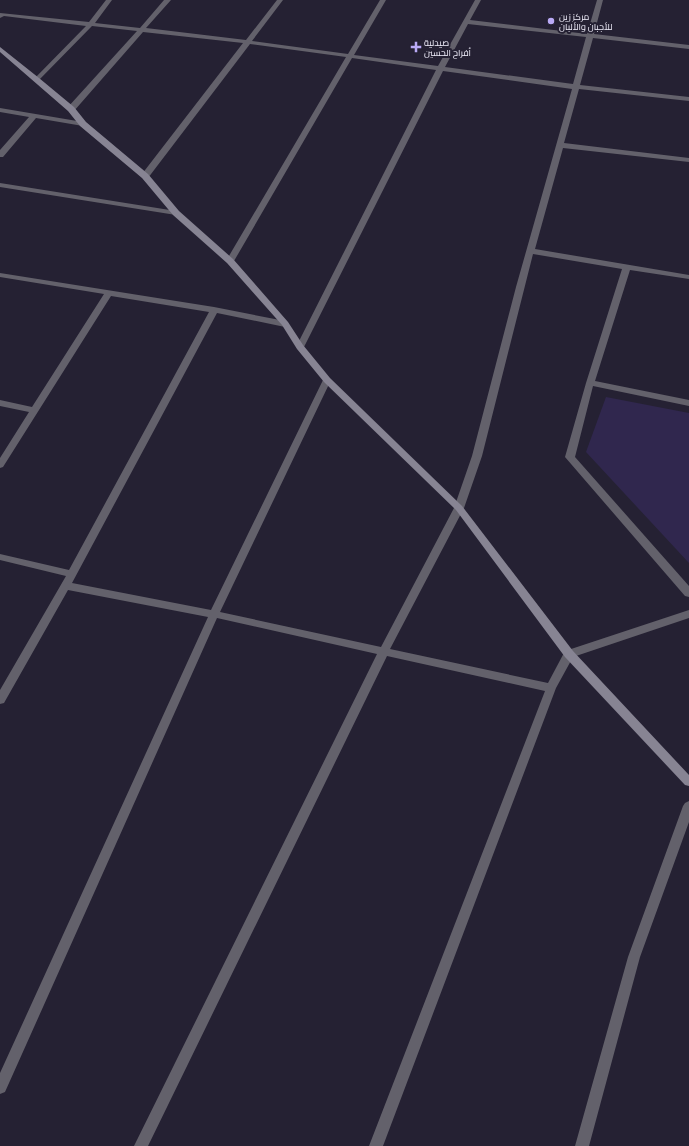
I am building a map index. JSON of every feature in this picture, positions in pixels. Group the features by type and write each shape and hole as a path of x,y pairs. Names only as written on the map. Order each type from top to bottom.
{"street":[{"path":"37,79 91,24 109,0"},
{"path":"71,109 168,0"},
{"path":"145,176 280,0"},
{"path":"230,261 383,0"},
{"path":"300,347 440,69 478,0"},
{"path":"141,1146 384,651 459,508 477,456 530,250 600,0"},
{"path":"0,16 2,14 140,31 248,42 576,87 689,99"},
{"path":"466,22 689,47"},
{"path":"0,49 37,79 71,109 83,124 145,176 176,213 230,261 286,324 300,347 326,380 459,508 569,654 689,782"},
{"path":"0,110 83,124"},
{"path":"0,155 34,116"},
{"path":"560,145 689,160"},
{"path":"0,185 176,213"},
{"path":"530,250 689,278"},
{"path":"626,267 590,383 570,457 689,593"},
{"path":"0,275 214,310 286,324"},
{"path":"0,465 109,293"},
{"path":"0,700 66,586 214,310"},
{"path":"0,1088 214,614 326,380"},
{"path":"590,383 689,403"},
{"path":"0,403 35,410"},
{"path":"0,557 72,574"},
{"path":"66,586 214,614 551,688"},
{"path":"376,1146 551,688 569,654 689,614"},
{"path":"582,1146 634,957 689,806"}],"shaded area":[{"path":"606,397 689,413 689,563 586,452"}],"place":[{"name":"مركز زين للأجبان والألبان","path":"551,21"},
{"name":"صيدلية أفراح الحسين","path":"416,47"}]}
